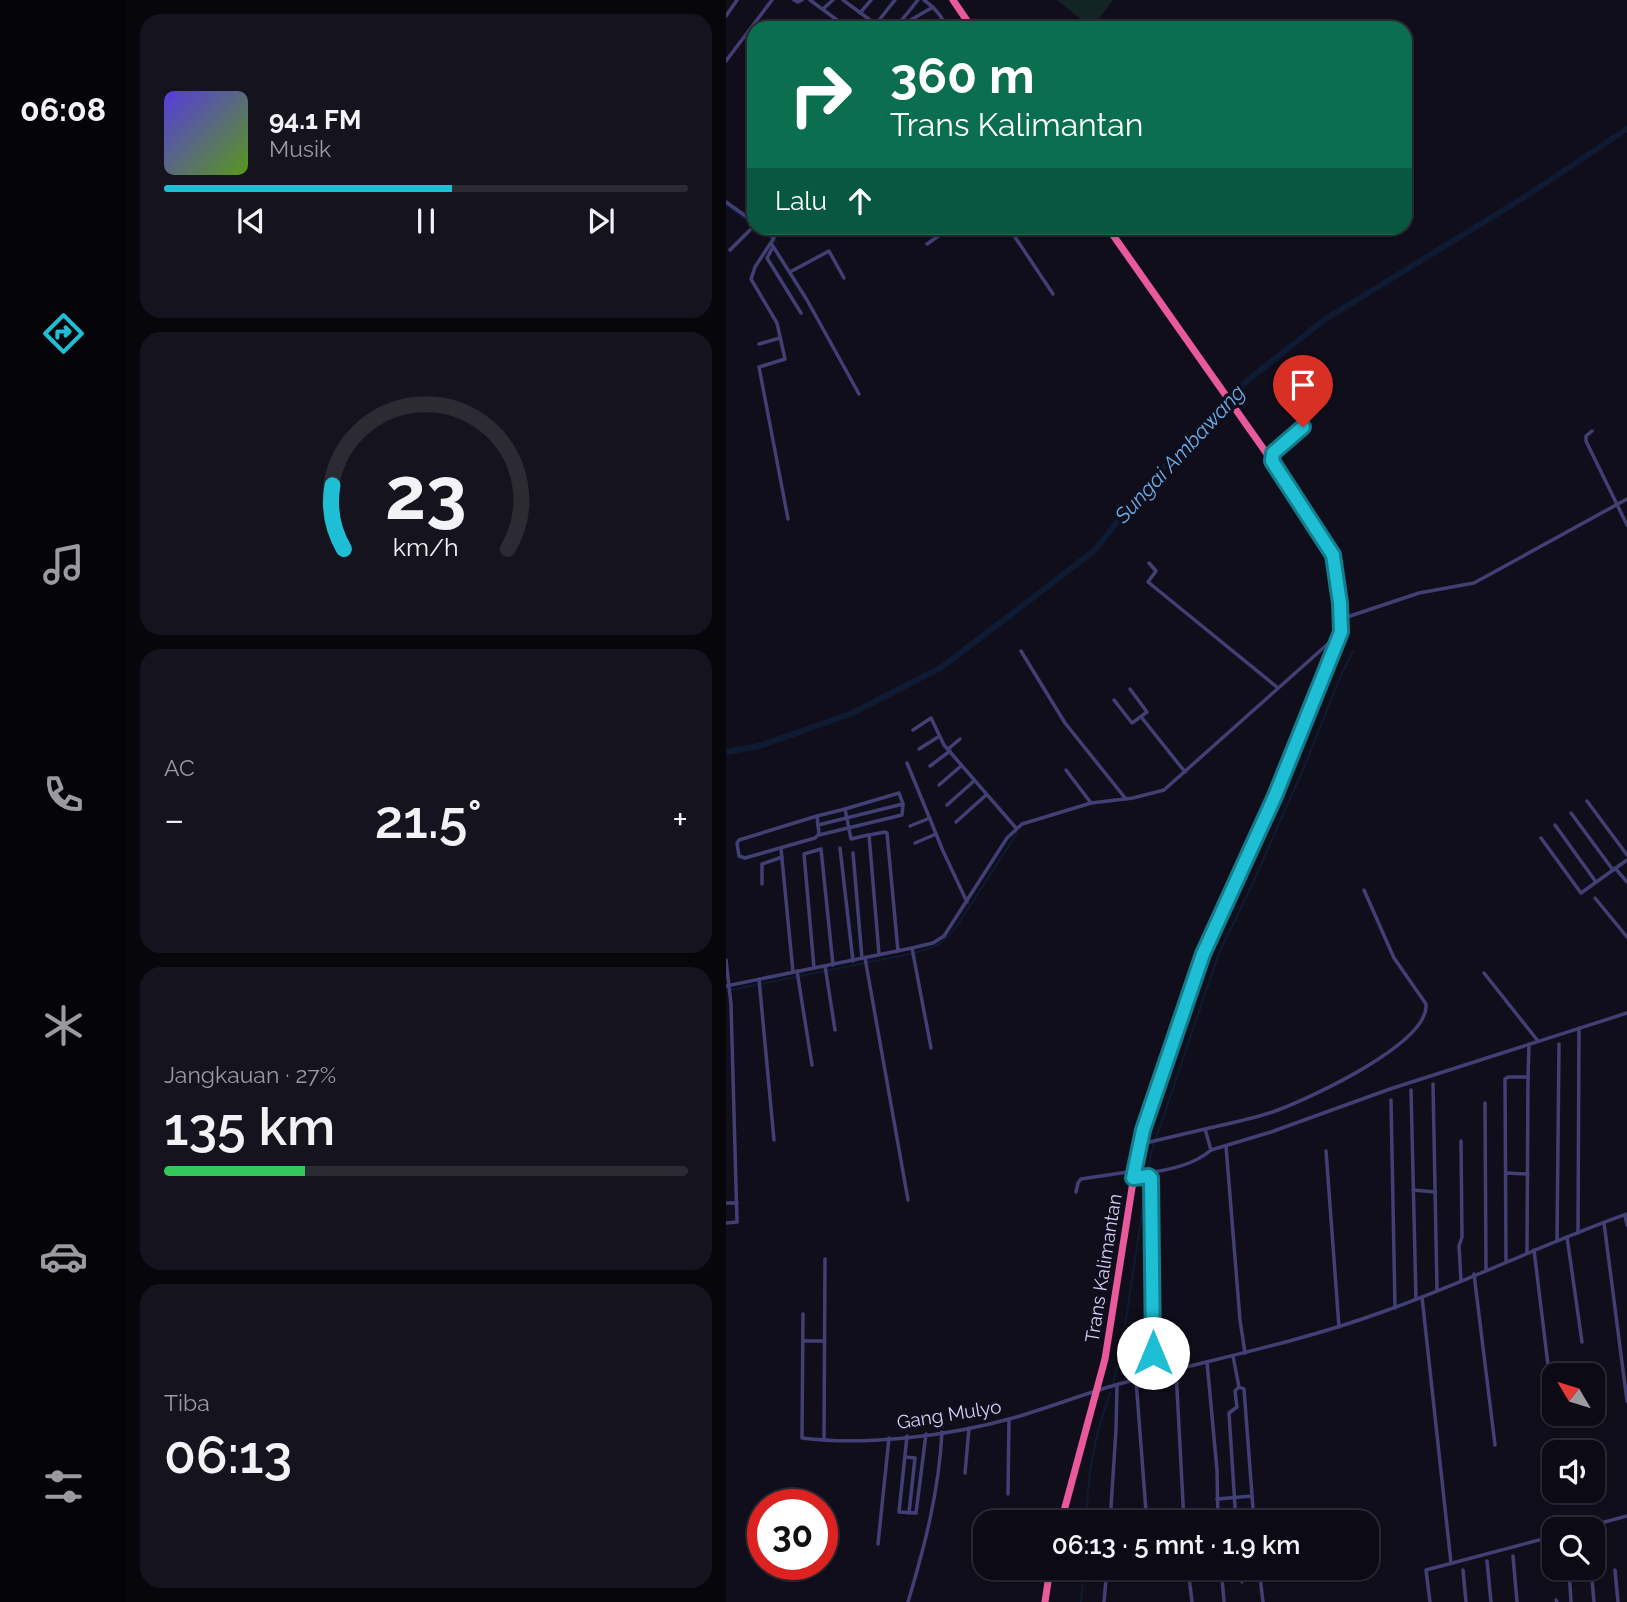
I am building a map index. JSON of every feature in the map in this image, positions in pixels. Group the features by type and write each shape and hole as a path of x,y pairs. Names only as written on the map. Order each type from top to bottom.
{"highway":[{"path":"953,0 967,21"},
{"path":"1113,235 1248,426 1333,555 1341,632"},
{"name":"Trans Kalimantan","path":"1064,1510 1109,1341 1139,1144 1203,954 1280,784 1341,632"},
{"path":"1045,1602 1048,1580"}],"street":[{"path":"726,16 737,0"},
{"path":"757,21 773,0"},
{"path":"794,0 802,0"},
{"path":"810,0 839,21"},
{"path":"823,9 833,0"},
{"path":"843,0 872,21"},
{"path":"860,13 871,0"},
{"path":"878,21 895,0"},
{"path":"902,21 917,0"},
{"path":"924,0 943,21"},
{"path":"909,21 933,7"},
{"path":"726,61 747,34"},
{"path":"726,201 747,218"},
{"path":"730,250 747,232"},
{"path":"768,235 859,394"},
{"path":"927,244 940,235"},
{"path":"1014,235 1053,294"},
{"path":"773,242 767,258 801,313"},
{"path":"773,242 755,267 752,279 777,323 786,359 759,367 788,519"},
{"path":"790,272 829,251 844,278"},
{"path":"759,344 780,337"},
{"path":"1272,461 1275,450 1302,429 1296,412"},
{"path":"1592,431 1586,436 1586,441 1627,525"},
{"path":"1341,619 1419,593 1474,583 1627,499"},
{"path":"1149,563 1156,571 1148,582 1278,688"},
{"path":"729,987 814,968 825,969 898,951 913,952 942,938 1016,828 1091,803 1126,799 1164,790 1341,632"},
{"path":"1021,650 1065,723 1126,799"},
{"path":"1114,700 1133,724 1142,718 1147,712 1130,689"},
{"path":"913,730 931,718 938,736 961,766 1016,828"},
{"path":"1142,718 1185,772"},
{"path":"919,749 938,736"},
{"path":"930,766 960,739"},
{"path":"907,763 967,902"},
{"path":"939,785 961,766"},
{"path":"1066,770 1091,803"},
{"path":"947,805 974,781"},
{"path":"897,793 900,794 903,804 903,815 819,835 742,858 737,843 739,840 845,809 897,793"},
{"path":"956,822 986,795"},
{"path":"1541,838 1581,892 1614,869 1627,857 1587,801"},
{"path":"818,825 903,804"},
{"path":"845,809 851,839 887,833 898,951"},
{"path":"1571,813 1627,883"},
{"path":"818,816 819,835"},
{"path":"910,826 930,818"},
{"path":"1555,825 1596,882"},
{"path":"915,843 936,834"},
{"path":"869,835 879,955"},
{"path":"781,848 796,973 812,1065"},
{"path":"840,848 853,961"},
{"path":"814,968 804,854 821,849 833,965"},
{"path":"853,853 864,958 908,1200"},
{"path":"762,884 762,864 782,857"},
{"path":"1622,876 1627,873"},
{"path":"1139,1144 1276,1111 1366,1067 1404,1040 1427,1012 1426,1004 1394,958 1364,890"},
{"path":"1595,898 1627,937"},
{"path":"913,952 931,1048"},
{"path":"726,960 737,1223 726,1223"},
{"path":"825,969 835,1030"},
{"path":"1484,973 1538,1041"},
{"path":"759,982 774,1140"},
{"path":"1076,1192 1080,1180 1147,1175 1194,1162 1211,1150 1627,1013"},
{"path":"1578,1233 1579,1028"},
{"path":"1528,1253 1529,1044"},
{"path":"1557,1241 1559,1044"},
{"path":"1506,1261 1505,1078 1528,1077"},
{"path":"1434,1084 1437,1290"},
{"path":"1411,1090 1416,1299"},
{"path":"1391,1100 1395,1308"},
{"path":"1485,1103 1486,1269"},
{"path":"1205,1129 1211,1150"},
{"path":"1461,1141 1461,1280"},
{"path":"1226,1146 1245,1353"},
{"path":"1326,1150 1332,1273 1339,1327"},
{"path":"1506,1173 1528,1174"},
{"path":"1147,1175 1151,1178 1153,1376"},
{"path":"1413,1190 1435,1192"},
{"path":"726,1203 736,1203"},
{"path":"1626,1215 1627,1225"},
{"name":"Gang Mulyo","path":"803,1341 803,1439 889,1438 969,1428 1009,1419 1114,1386 1339,1327 1395,1308 1486,1269 1626,1215"},
{"path":"1604,1223 1627,1401"},
{"path":"1568,1237 1582,1342"},
{"path":"1534,1250 1548,1363"},
{"path":"824,1439 825,1259"},
{"path":"1474,1274 1495,1444"},
{"path":"1422,1297 1451,1563"},
{"path":"803,1314 803,1341 824,1341"},
{"path":"1233,1356 1239,1387"},
{"path":"1207,1362 1217,1510"},
{"path":"1176,1370 1183,1510"},
{"path":"1136,1380 1146,1510"},
{"path":"1111,1510 1116,1430 1114,1386"},
{"path":"1239,1387 1245,1389 1253,1510"},
{"path":"1236,1510 1229,1413 1236,1408 1235,1391 1239,1387"},
{"path":"1008,1494 1009,1419"},
{"path":"965,1473 969,1428"},
{"path":"908,1602 934,1503 942,1432"},
{"path":"907,1436 899,1512 909,1513 917,1512 926,1434"},
{"path":"878,1544 889,1438"},
{"path":"905,1457 915,1458 909,1513"},
{"path":"1217,1499 1252,1496"},
{"path":"1605,1523 1627,1516"},
{"path":"1430,1602 1426,1570 1542,1539"},
{"path":"1513,1556 1517,1602"},
{"path":"1487,1561 1491,1602"},
{"path":"1463,1570 1466,1602"},
{"path":"1615,1570 1618,1602"},
{"path":"1105,1602 1106,1580"},
{"path":"1189,1580 1192,1602"},
{"path":"1222,1580 1224,1601"},
{"path":"1260,1580 1263,1602"},
{"path":"1570,1580 1571,1602"},
{"path":"1592,1580 1594,1602"}],"shaded area":[{"path":"1057,0 1113,0 1097,21 1083,21"}],"waterway":[{"name":"Sungai Ambawang","path":"726,752 759,746 850,714 942,667 1094,551 1144,488 1247,381 1324,320 1523,198 1627,129"},
{"path":"726,205 747,221"},
{"path":"766,235 777,243"},
{"path":"1113,1384 1121,1353 1151,1153 1219,953 1252,885 1353,652"},
{"path":"726,991 910,954 936,945 957,926 1017,833"},
{"path":"1087,1510 1092,1457 1110,1393"},
{"path":"1081,1602 1083,1580"}],"route":[{"path":"1153,1353 1151,1178 1133,1178 1141,1138 1203,954 1275,796 1341,632 1333,555 1272,461 1272,454 1279,446 1303,427"}]}
